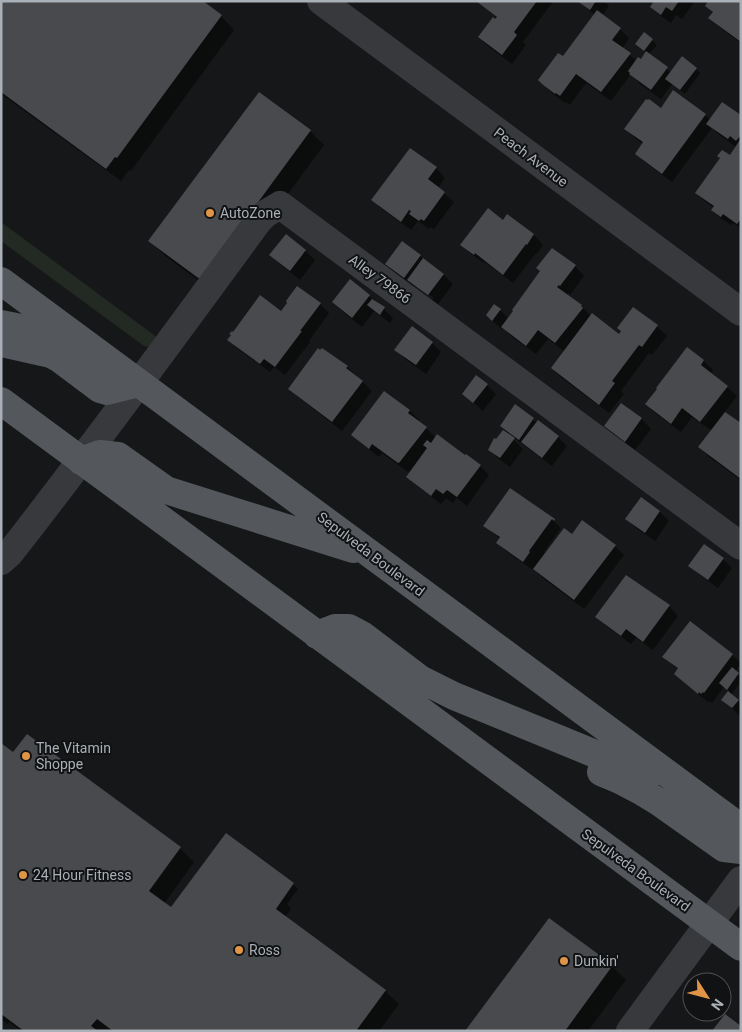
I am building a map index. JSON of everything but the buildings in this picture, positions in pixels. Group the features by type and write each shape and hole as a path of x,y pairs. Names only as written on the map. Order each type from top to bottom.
{"main road":[{"name":"Sepulveda Boulevard","path":"1,281 741,828"},
{"path":"1,324 81,340"},
{"path":"1,343 51,354 100,389 107,391 139,383"},
{"name":"Sepulveda Boulevard","path":"1,402 741,947"},
{"path":"81,461 100,454 118,456 166,490 373,556"},
{"path":"317,635 335,628 349,628 362,635 420,679 454,696 594,753 677,782"},
{"path":"391,689 620,780 659,802 724,848 741,850"},
{"path":"709,924 741,922"}],"street":[{"name":"Peach Avenue","path":"321,1 741,312"},
{"name":"Alley 79866","path":"1,561 23,536 81,461 259,220 280,205 741,546"},
{"path":"630,1031 741,880"}],"shaded area":[{"path":"1,222 158,338 149,347 144,346 1,241"}],"place":[{"name":"AutoZone","path":"210,213"},
{"name":"The Vitamin Shoppe","path":"26,756"},
{"name":"24 Hour Fitness","path":"23,875"},
{"name":"Ross","path":"239,950"},
{"name":"Dunkin'","path":"564,961"}]}
